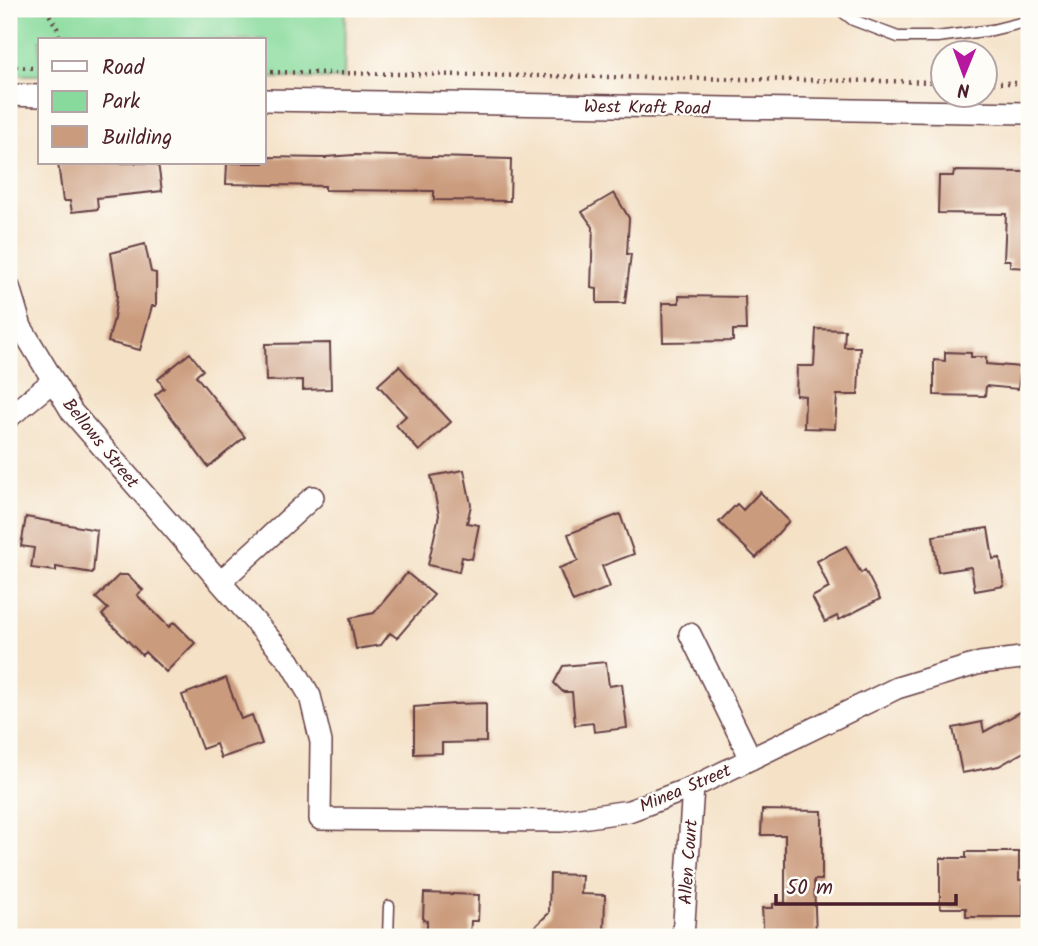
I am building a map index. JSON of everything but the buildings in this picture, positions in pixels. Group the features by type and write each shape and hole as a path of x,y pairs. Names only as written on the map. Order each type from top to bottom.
{"street":[{"path":"9,95 38,96"},
{"name":"West Kraft Road","path":"266,100 1029,113"},
{"name":"Bellows Street","path":"9,287 21,327 72,412 290,662 310,696 321,742 320,819"},
{"path":"9,417 53,381"},
{"path":"220,582 313,497"},
{"path":"690,634 751,759"},
{"name":"Minea Street","path":"320,819 561,821 629,811 693,787 897,688 980,663 1029,657"},
{"name":"Allen Court","path":"683,937 693,787"}],"lane":[{"path":"839,9 853,20 898,37 937,37 1029,22"},
{"path":"388,906 388,937"}],"path":[{"path":"9,14 15,9"},
{"path":"46,9 59,38"},
{"path":"9,67 38,68"},
{"path":"266,72 930,82"},
{"path":"1000,83 1029,83"}],"green space":[{"path":"9,9 345,9 344,79 266,78 266,38 38,38 38,75 9,75"}]}
